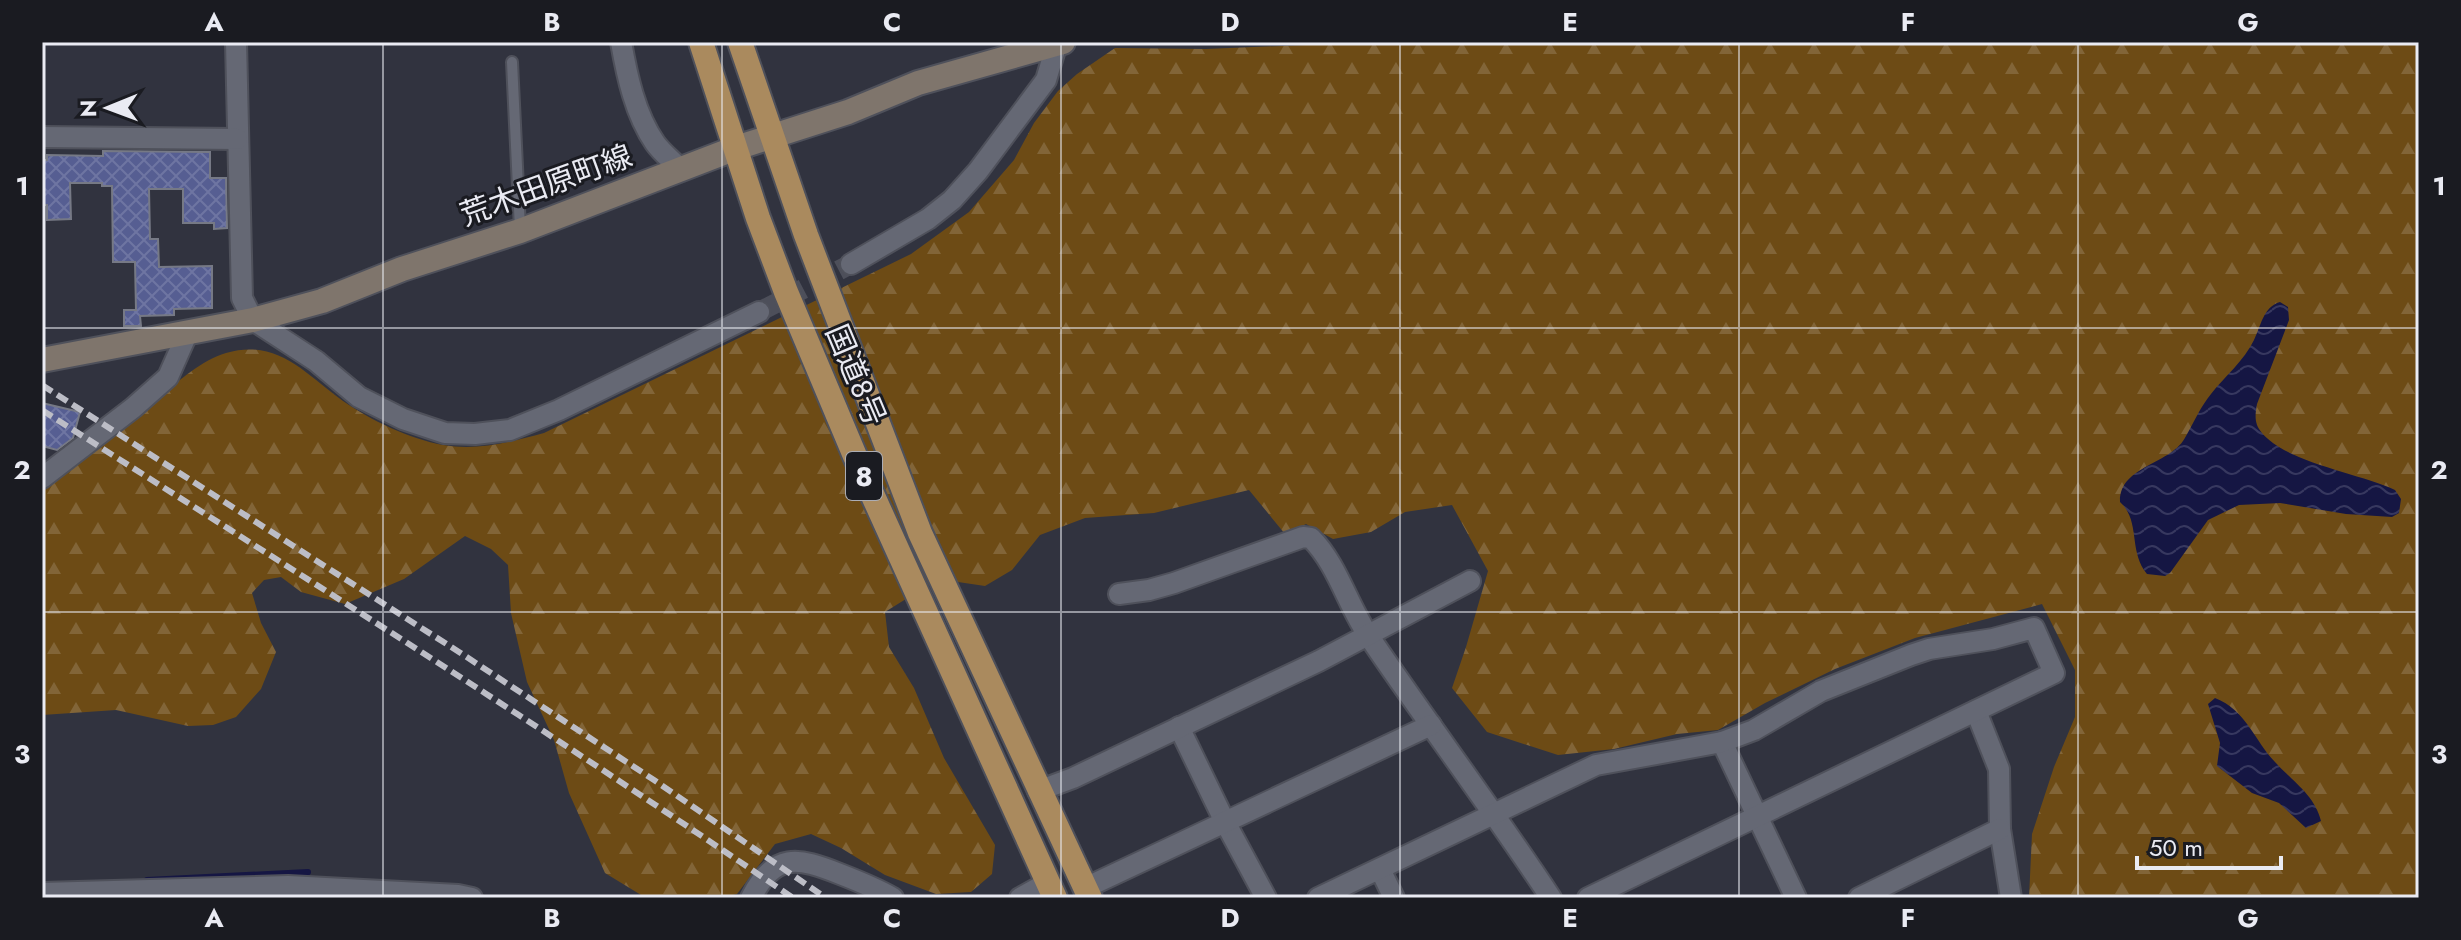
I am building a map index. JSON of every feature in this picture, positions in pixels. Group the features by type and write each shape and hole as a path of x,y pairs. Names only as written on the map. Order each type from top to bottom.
{"highway":[{"name":"国道8号","path":"701,42 786,292 849,442 1051,891"},
{"name":"国道8号","path":"740,42 806,235 920,533 1087,893"}],"main road":[{"name":"荒木田原町線","path":"42,360 187,334 322,301 402,269 520,231 736,148 848,112 918,83 1060,43"}],"street":[{"path":"236,42 242,298 253,320 316,361 359,397 403,419 445,433 510,430 559,410 759,312"},
{"path":"621,42 632,93 641,114 655,142 681,170"},
{"path":"851,264 928,219 952,200 978,171 1046,80 1060,43"},
{"path":"42,137 237,139"},
{"path":"42,478 168,377 187,334"},
{"path":"1119,594 1174,583 1303,537 1311,538 1367,634 1551,898"},
{"path":"1038,791 1073,778 1319,661 1470,581"},
{"path":"1318,898 1596,765 1722,742 1754,730 1821,691 1911,655 2034,628 2054,673 1588,898"},
{"path":"1976,711 1999,769 2000,829 2011,898"},
{"path":"1087,893 1224,820 1431,725"},
{"path":"1179,727 1266,898"},
{"path":"1722,742 1796,898"},
{"path":"1859,898 2000,829"},
{"path":"751,898 761,879 775,866 794,860 822,867 893,898"},
{"path":"1380,869 1394,898"},
{"path":"42,893 288,886 472,898"},
{"path":"1020,898 1051,891"}],"lane":[{"path":"512,62 520,231"}],"green space":[{"path":"1379,42 2419,42 2419,898 2029,898 2032,834 2054,767 2075,717 2075,670 2042,604 1915,638 1835,669 1718,730 1677,734 1614,749 1558,755 1487,732 1452,688 1488,571 1452,505 1405,512 1371,532 1333,539 1306,524 1285,534 1249,490 1154,513 1085,518 1040,535 1012,570 985,586 938,579 885,612 889,647 914,688 944,758 995,845 992,874 971,892 936,894 885,875 811,834 775,844 737,894 719,898 646,898 605,873 569,793 554,740 527,682 511,613 508,565 491,549 465,536 404,579 345,604 301,592 281,577 264,580 252,593 261,623 276,652 261,689 236,717 213,725 188,726 116,710 42,715 42,491 208,361 244,350 276,354 365,415 404,433 443,445 481,446 544,433 911,254 969,212 1014,160 1034,123 1058,91 1115,48 1206,49"}],"water":[{"path":"2280,302 2288,307 2289,320 2257,404 2259,430 2273,443 2306,460 2395,490 2401,499 2399,513 2392,517 2346,514 2280,503 2239,505 2208,520 2170,573 2165,576 2147,574 2138,556 2130,518 2120,502 2122,490 2137,473 2179,446 2207,399 2250,348 2266,313"},
{"path":"2215,698 2226,703 2242,718 2268,753 2314,803 2321,821 2306,828 2279,803 2252,793 2217,766 2220,743 2208,704"}],"building":[{"path":"103,151 210,152 210,178 226,178 227,228 214,229 214,223 183,223 183,189 149,189 150,239 158,239 159,267 212,266 212,308 174,309 174,315 140,316 141,326 124,326 124,310 136,310 135,262 113,262 112,186 70,183 71,219 47,220 47,205 42,205 42,160 47,160 47,155 103,156"},
{"path":"42,403 80,412 73,438 57,450 42,446"}],"waterway":[{"path":"147,880 308,872"}],"tunnel":[{"path":"759,312 851,264"}],"railway":[{"path":"42,385 459,652 826,898"},
{"path":"42,410 514,712 793,898"}]}
